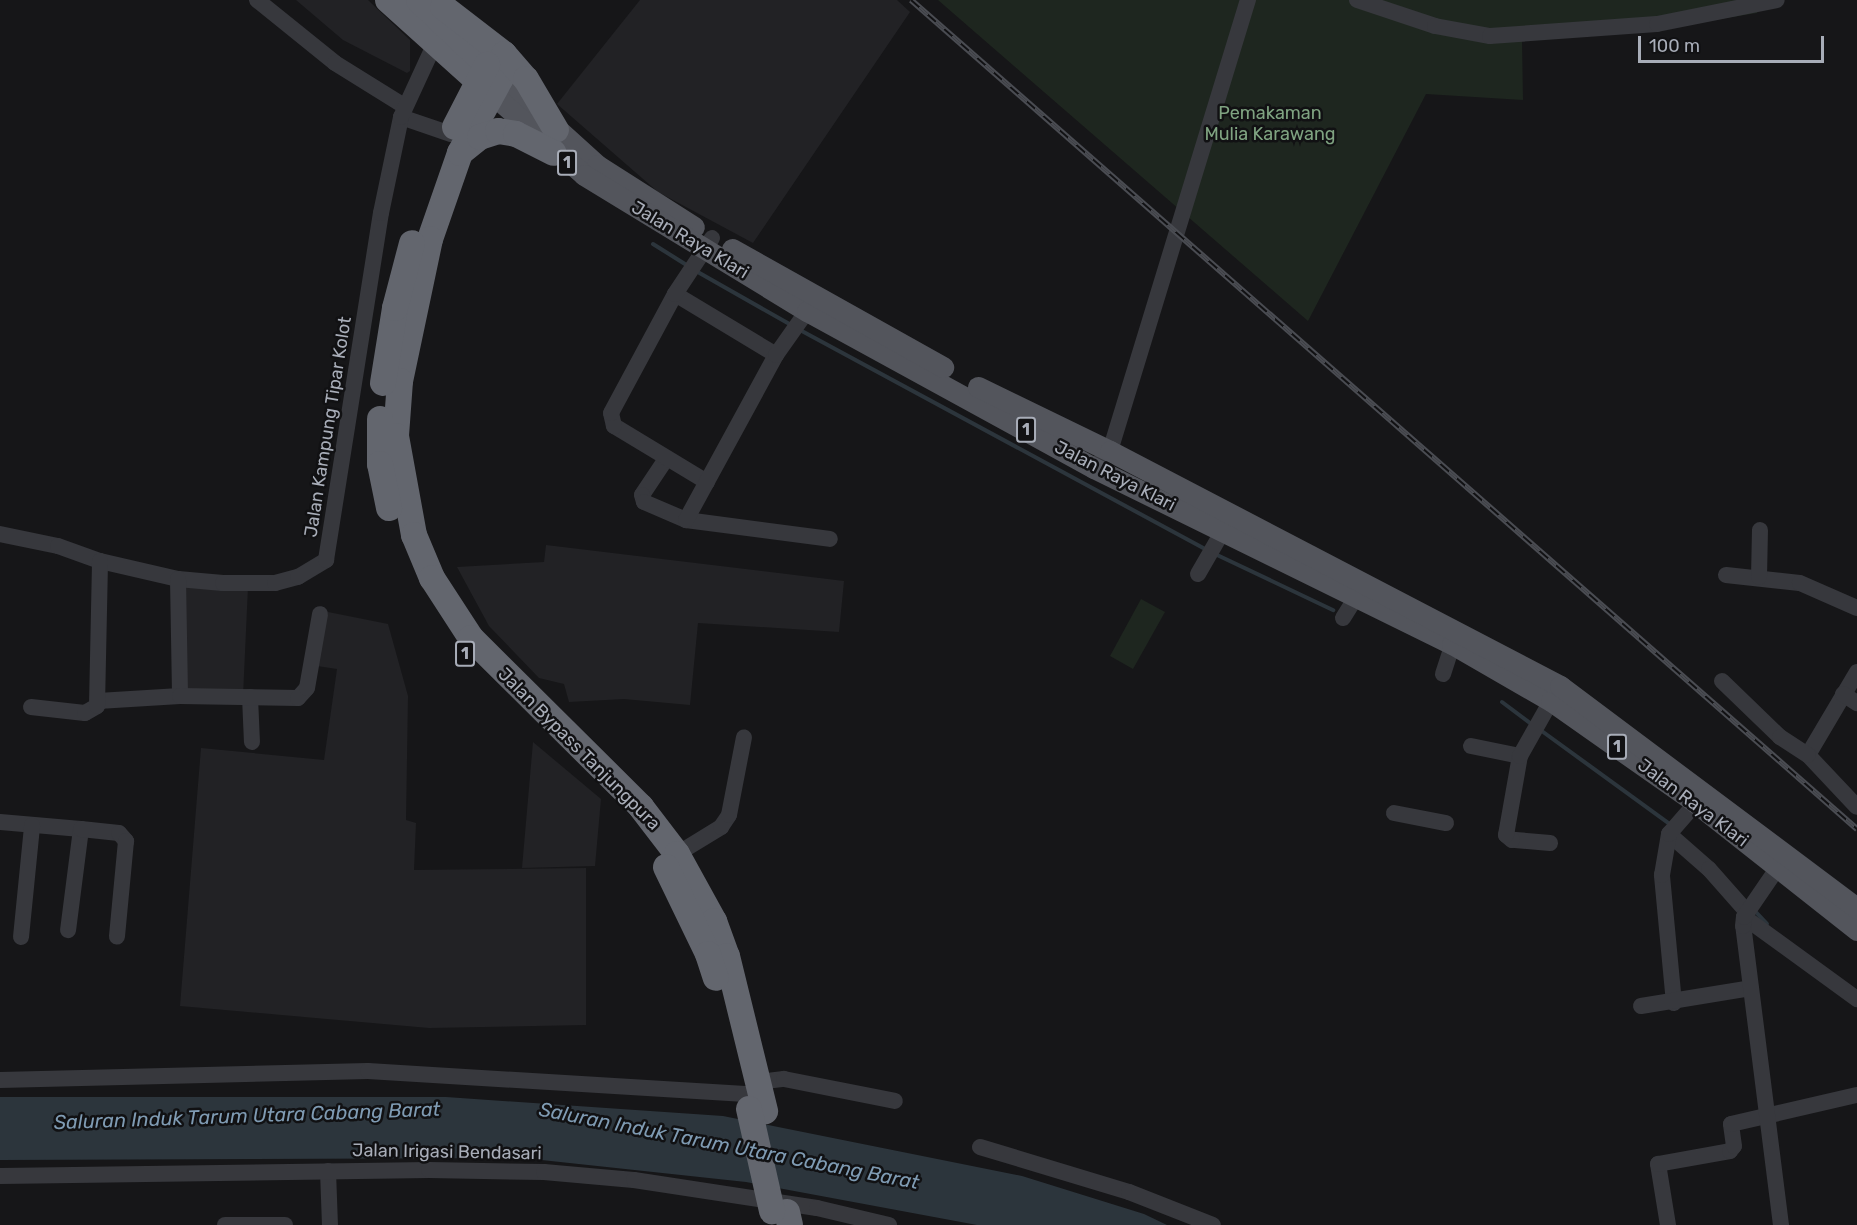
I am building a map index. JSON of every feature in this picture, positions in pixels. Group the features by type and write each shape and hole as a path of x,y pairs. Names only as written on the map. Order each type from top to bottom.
{"highway":[{"name":"Jalan Raya Klari","path":"388,0 439,47 488,79"},
{"name":"Jalan Raya Klari","path":"419,0 488,79"},
{"path":"432,0 504,54 526,79 555,141"},
{"path":"439,47 454,78 457,101 456,144 498,131 555,141"},
{"name":"Jalan Bypass Tanjungpura","path":"488,79 456,144 405,265 381,391 380,464 398,538 429,603 453,641 490,683 625,812 661,858 708,954 754,1099"},
{"name":"Jalan Bypass Tanjungpura","path":"456,144 430,239 396,410 399,467 414,534 437,587 471,638 641,807 677,854 714,921 727,956 754,1099 781,1218"}],"main road":[{"name":"Jalan Raya Klari","path":"488,79 555,141 597,165 700,254 800,321 1094,468 1220,537 1353,602"},
{"name":"Jalan Raya Klari","path":"700,254 1110,451 1353,602 1449,656 1551,701 1782,862 1857,908"},
{"name":"Jalan Raya Klari","path":"1449,656 1560,686 1782,862 1857,930"}],"street":[{"path":"257,0 335,63 402,111 456,144"},
{"path":"1094,468 1110,451 1248,0"},
{"path":"1357,0 1435,26 1490,36 1657,24 1777,0"},
{"name":"Jalan Kampung Tipar Kolot","path":"0,534 58,546 100,561 178,579 275,583 298,577 326,560 381,213 402,111 439,47"},
{"path":"700,254 675,294 611,413 614,426 707,482"},
{"path":"675,294 776,355"},
{"path":"686,520 776,355 800,321"},
{"path":"666,459 642,495 644,502 686,520 830,539"},
{"path":"1759,577 1760,530"},
{"path":"1202,568 1220,537"},
{"path":"31,708 85,713 92,711 98,701 100,561"},
{"path":"1726,575 1800,583 1857,608"},
{"path":"178,579 180,696"},
{"path":"98,701 180,696 290,699 304,693 320,614"},
{"path":"1808,755 1850,698 1857,672"},
{"path":"1722,681 1780,737 1808,755 1857,807"},
{"path":"250,697 252,742"},
{"path":"1550,843 1512,840 1506,835 1521,756 1539,728 1551,701"},
{"path":"677,854 721,827 729,815 744,737"},
{"path":"1471,746 1521,756"},
{"path":"1674,1003 1662,902 1673,829 1696,803"},
{"path":"1394,813 1446,823"},
{"path":"0,822 119,832 126,841 117,937"},
{"path":"21,937 32,826"},
{"path":"68,930 81,829"},
{"path":"1673,829 1709,869 1750,908 1857,999"},
{"path":"1781,1225 1769,1118 1750,988 1750,908 1782,862"},
{"path":"1641,1006 1674,1003 1750,988"},
{"path":"0,1080 368,1071 754,1099 784,1079 895,1101"},
{"path":"1668,1225 1658,1164 1730,1151 1734,1146 1729,1125 1769,1118 1857,1095"},
{"path":"980,1147 1129,1192 1213,1225"},
{"name":"Jalan Irigasi Bendasari","path":"0,1176 480,1170 584,1175 817,1208 889,1225"},
{"path":"328,1171 330,1225"},
{"path":"225,1225 285,1225"}],"shaded area":[{"path":"296,0 368,0 410,40 410,71 407,73 343,40"},
{"path":"640,0 897,0 910,12 753,243 658,192 557,104"},
{"path":"546,545 844,581 839,632 698,623 690,705 624,699 569,702 564,684 539,678 489,626 457,567 544,562"},
{"path":"182,583 248,587 243,696 182,695"},
{"path":"328,612 388,624 408,696 406,820 416,823 414,870 586,868 586,1025 429,1028 180,1006 201,748 324,760 337,669 317,666"},
{"path":"533,742 601,799 595,866 522,868"}],"green space":[{"name":"Pemakaman Mulia Karawang","path":"938,0 1760,0 1757,13 1652,30 1522,40 1523,100 1426,94 1308,321"},
{"path":"1141,599 1165,612 1133,669 1110,656"}],"water":[{"name":"Saluran Induk Tarum Utara Cabang Barat","path":"0,1097 446,1097 723,1116 1022,1176 1144,1214 1167,1225 977,1225 746,1182 523,1158 0,1160"}],"waterway":[{"path":"653,244 687,265"},
{"path":"696,271 791,325"},
{"path":"800,330 1205,549"},
{"path":"1215,554 1333,610"},
{"path":"1502,702 1533,725"},
{"path":"1539,729 1671,825"},
{"path":"1754,910 1767,924"}],"railway":[{"path":"911,0 1857,829"}]}
